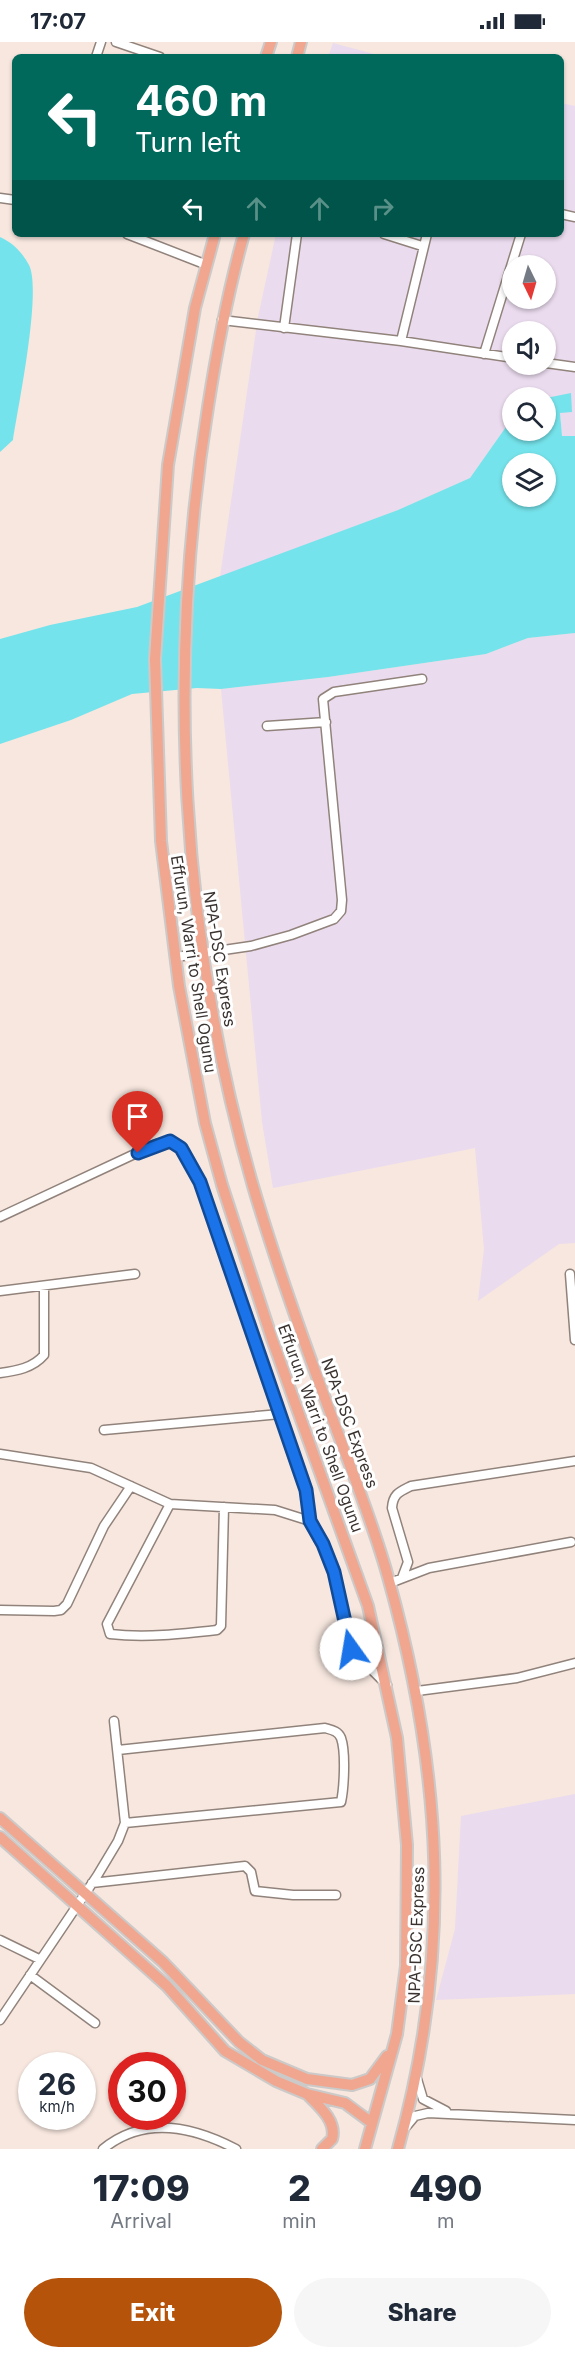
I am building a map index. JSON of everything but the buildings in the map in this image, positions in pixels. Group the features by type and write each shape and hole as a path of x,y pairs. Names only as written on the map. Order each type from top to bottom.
{"main road":[{"name":"Effurun, Warri to Shell Ogunu","path":"213,237 193,319 168,465 157,602 156,719 161,841 191,1056 222,1185 272,1339 368,1606 397,1738 407,1845 406,1966 397,2034 364,2149"},
{"name":"NPA-DSC Express","path":"243,237 222,320 193,503 184,673 186,710 184,774 187,826 203,952 224,1075 254,1189 295,1317 390,1583 417,1690 430,1790 436,1900 428,2013 417,2074 398,2149"},
{"path":"0,1818 89,1887 190,1987 250,2052 276,2067 308,2079 344,2085 359,2084 377,2072 397,2034"},
{"path":"0,1837 78,1904 167,1986 225,2051 276,2081 307,2094 345,2103 372,2123"},
{"path":"307,2094 322,2109 332,2125 332,2139 322,2149"}],"street":[{"path":"116,42 151,54"},
{"path":"134,237 207,265"},
{"path":"284,328 297,237"},
{"path":"394,237 423,246"},
{"path":"401,341 425,237"},
{"path":"484,354 520,237"},
{"path":"222,320 401,341 502,356"},
{"path":"556,364 575,366"},
{"path":"176,957 251,946 291,936 334,919 341,911 327,722 323,699 328,694 422,679"},
{"path":"267,726 327,722"},
{"path":"0,1217 156,1144 170,1141 181,1148 200,1182 306,1490 310,1521 323,1544 334,1572 351,1649 387,1686"},
{"path":"0,1291 135,1274"},
{"path":"570,1274 575,1340"},
{"path":"0,1373 18,1371 38,1361 44,1354 44,1286"},
{"path":"104,1430 280,1413"},
{"path":"0,1454 91,1468 170,1504 276,1510 310,1521"},
{"path":"402,1578 408,1562 392,1508 392,1499 397,1492 411,1486 575,1461"},
{"path":"0,1610 61,1610 67,1604 104,1526 131,1486"},
{"path":"170,1504 106,1624 110,1634 137,1636 193,1633 217,1630 221,1626 224,1507"},
{"path":"390,1583 429,1568 571,1542"},
{"path":"417,1690 517,1678 575,1663"},
{"path":"0,2020 89,1887 118,1841 125,1823 114,1721"},
{"path":"118,1750 325,1728 334,1731 341,1738 344,1789 341,1802 125,1823"},
{"path":"89,1887 246,1866 251,1872 255,1891 293,1895 336,1895"},
{"path":"0,1940 39,1959"},
{"path":"30,1976 95,2023"},
{"path":"417,2074 419,2091 423,2099 439,2109 458,2114"},
{"path":"403,2132 411,2120 421,2114 575,2120"},
{"path":"103,2149 126,2133 168,2126 208,2137 236,2149"}],"shaded area":[{"path":"333,43 374,54 329,54"},
{"path":"564,104 575,106 575,436 562,437 560,412 556,407 556,387 502,387 502,433 470,478 398,510 220,577 258,317 275,237 564,237"},
{"path":"575,633 575,1243 559,1244 478,1301 484,1249 475,1148 273,1188 262,1122 221,689 328,677 486,654 528,638"},
{"path":"575,1794 575,1994 436,2000 455,1929 461,1816"}],"water":[{"path":"0,237 17,248 29,265 33,299 28,350 13,440 0,452"},
{"path":"571,393 572,412 560,413 562,436 575,436 575,633 528,638 486,654 328,677 221,689 197,688 132,694 71,720 0,744 0,639 50,625 137,607 398,510 470,478 502,433 502,441 556,441 556,396"}],"route":[{"path":"138,1153 156,1144 170,1141 181,1148 200,1182 306,1490 310,1521 323,1544 334,1572 351,1649"}]}
